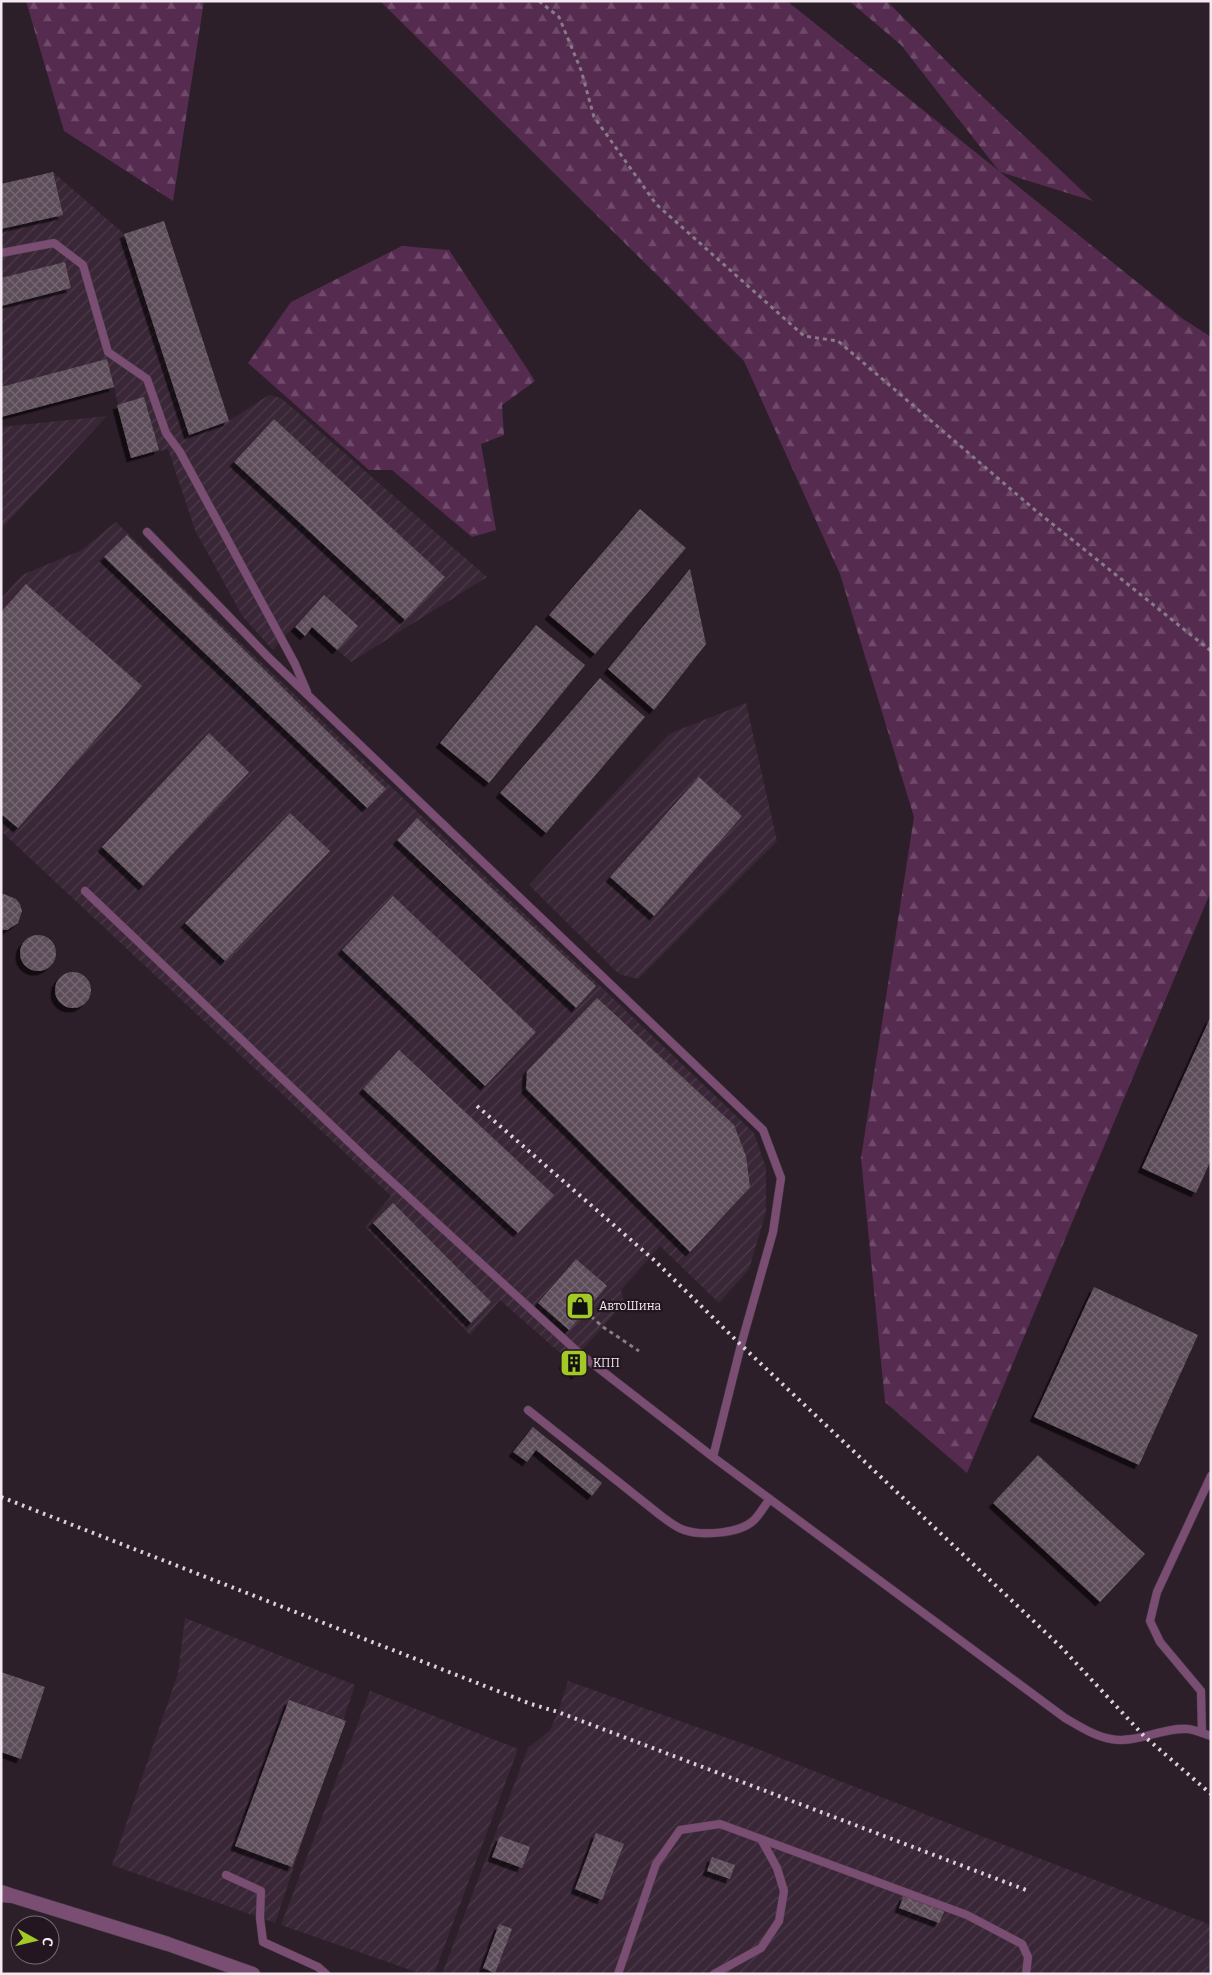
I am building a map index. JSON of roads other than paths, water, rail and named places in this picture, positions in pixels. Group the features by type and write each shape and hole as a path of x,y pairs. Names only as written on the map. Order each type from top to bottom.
{"street":[{"path":"5,1894 168,1944 253,1974"}],"lane":[{"path":"1,253 54,244 83,265 108,352 147,379 166,433 180,452 295,664 309,696"},
{"path":"147,532 309,696 763,1130 781,1178 773,1232 741,1345 714,1457"},
{"path":"85,891 369,1161 579,1353 714,1457 1065,1718 1092,1732 1111,1739 1129,1740 1166,1731 1188,1729 1211,1736"},
{"path":"528,1410 660,1515 683,1530 700,1533 721,1533 738,1528 752,1522 770,1499"},
{"path":"1202,1733 1201,1691 1160,1642 1150,1621 1157,1592 1211,1476"},
{"path":"618,1974 656,1864 680,1830 720,1824 968,1915 1022,1944 1028,1957 1026,1974"},
{"path":"714,1974 761,1948 779,1921 784,1891 777,1868 761,1839"},
{"path":"226,1875 261,1891 260,1918 263,1942 318,1966 326,1974"}],"railway":[{"path":"477,1106 654,1260 741,1345 1061,1647 1144,1736 1211,1794"},
{"path":"1,1497 531,1704 558,1712 1026,1890"}],"place":[{"name":"АвтоШина","path":"580,1306"},
{"name":"КПП","path":"574,1363"}]}
